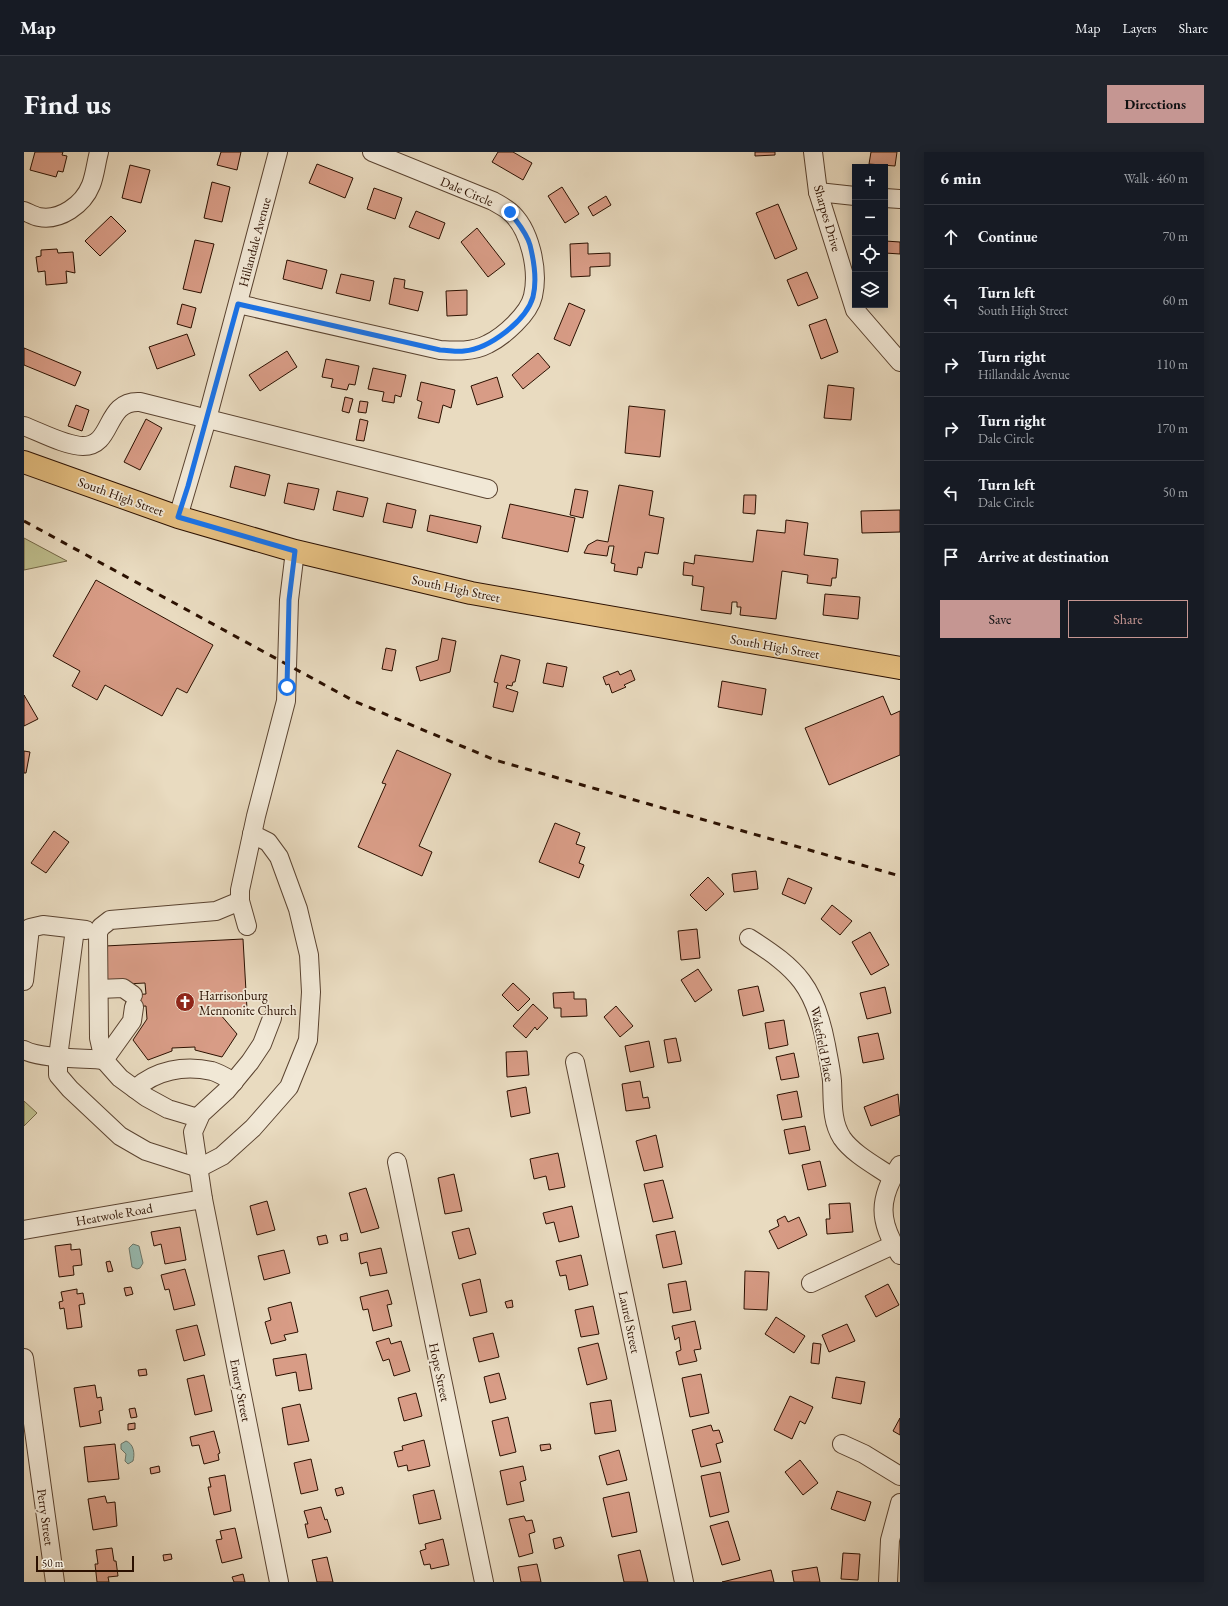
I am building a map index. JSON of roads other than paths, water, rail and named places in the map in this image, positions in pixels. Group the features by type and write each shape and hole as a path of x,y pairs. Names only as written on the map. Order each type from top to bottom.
{"main road":[{"name":"South High Street","path":"24,462 178,517 295,551 471,593 900,668"}],"street":[{"path":"24,211 38,217 53,218 67,212 77,205 87,193 91,184 99,152"},
{"name":"Hillandale Avenue","path":"178,517 207,419 278,152"},
{"name":"Dale Circle","path":"238,304 440,350 465,351 487,345 508,331 522,315 533,297 535,274 530,244 510,212 493,201 372,152"},
{"name":"Sharpes Drive","path":"813,152 818,192 855,310 900,362"},
{"path":"818,192 852,196"},
{"path":"888,198 900,199"},
{"path":"24,426 77,445 85,446 97,443 102,439 112,417 123,405 130,402 140,402 488,489"},
{"path":"247,926 240,901 240,890 252,834 286,701 289,600 295,551"},
{"path":"75,929 58,1057 58,1075 70,1089 120,1136 146,1151 199,1168 222,1156 253,1128 289,1087 308,1040 311,992 309,955 298,909 279,857 268,842 252,834"},
{"path":"240,901 216,911 110,920 101,927 98,932 99,1038 104,1060 120,1078 164,1108 198,1118 234,1082 257,1052 272,1018"},
{"path":"24,981 30,928 43,925 98,932"},
{"name":"Wakefield Place","path":"749,938 792,969 808,988 818,1010 824,1034 831,1072 833,1109 837,1127 843,1140 852,1148 896,1171"},
{"path":"99,989 123,988 133,1001 132,1020 104,1060"},
{"path":"24,1050 29,1053 58,1057 104,1060"},
{"name":"Laurel Street","path":"575,1062 684,1582"},
{"path":"135,1089 153,1076 180,1068 213,1071 234,1082"},
{"name":"Emery Street","path":"198,1118 194,1126 193,1138 279,1582"},
{"name":"Hope Street","path":"397,1162 484,1582"},
{"path":"811,1283 897,1250 884,1226 882,1209 885,1192 896,1171"},
{"name":"Heatwole Road","path":"24,1230 204,1199"},
{"name":"Perry Street","path":"24,1358 54,1582"},
{"path":"842,1444 864,1454 900,1476"},
{"path":"888,1582 890,1540 900,1503"}],"water":[{"path":"133,1244 139,1246 143,1263 140,1268 137,1269 132,1267 129,1248"},
{"path":"126,1441 131,1444 134,1452 133,1461 128,1464 125,1461 126,1454 121,1449 121,1444"}],"railway":[{"path":"24,521 354,701 495,760 900,876"}],"place":[{"name":"Harrisonburg Mennonite Church","path":"185,1002"}]}
